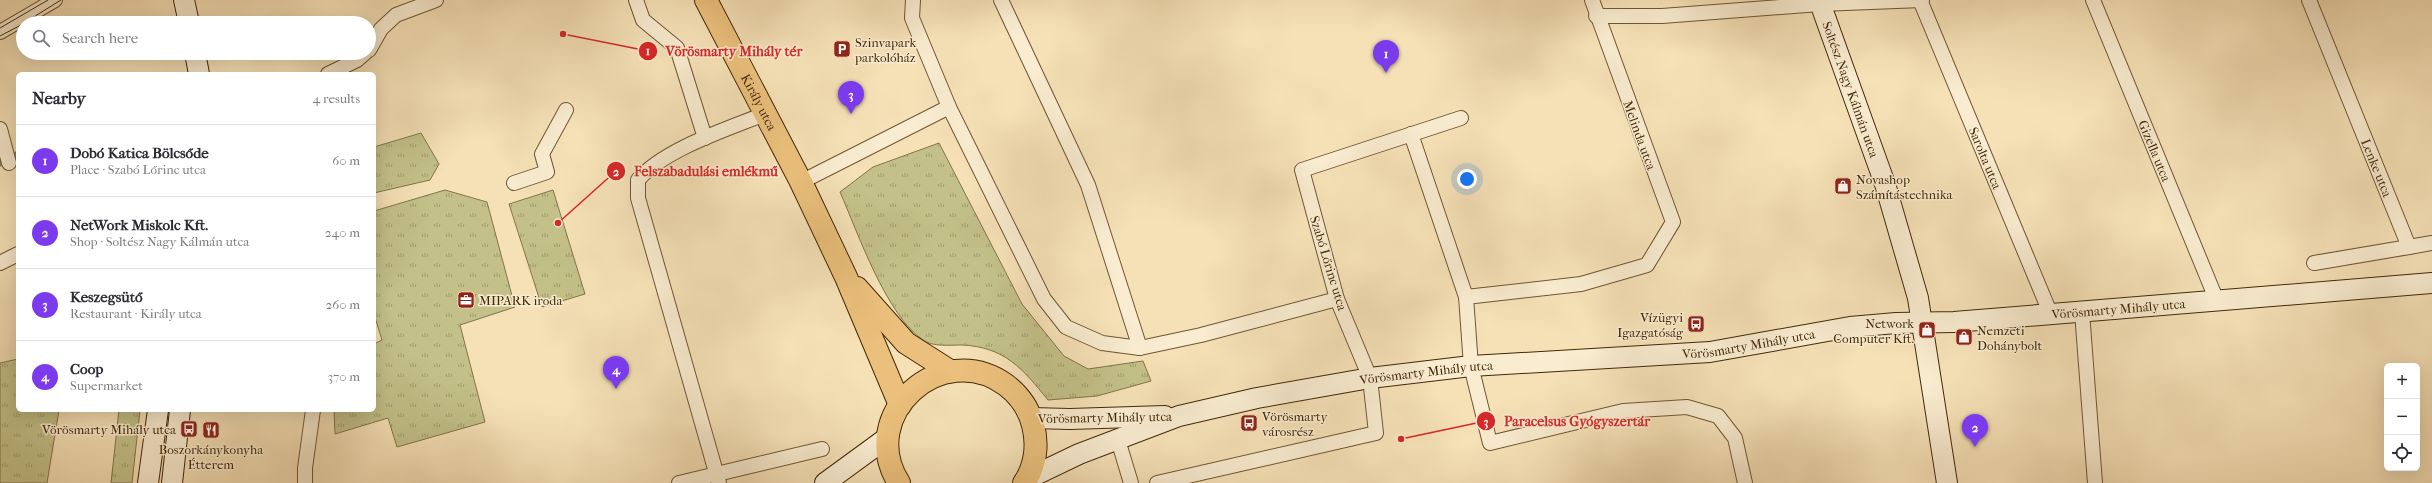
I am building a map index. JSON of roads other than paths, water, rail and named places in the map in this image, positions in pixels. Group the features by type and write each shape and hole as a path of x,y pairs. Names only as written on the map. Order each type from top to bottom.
{"main road":[{"path":"184,0 187,16"},
{"name":"Király utca","path":"706,0 802,182 846,277 900,405"},
{"name":"Soltész Nagy Kálmán utca","path":"1819,2 1885,184 1924,322 1947,483"},
{"path":"197,60 199,72"},
{"name":"Király utca","path":"846,277 906,343 950,372"},
{"name":"Vörösmarty Mihály utca","path":"1031,418 1070,419 1179,416 1370,378 1471,366 1710,352 1850,328 1924,322 1954,322 2051,315 2425,283"},
{"path":"899,483 890,464 888,437 892,420 900,405 916,386 938,374 967,370 983,373 999,380 1012,390 1023,403 1031,418 1036,449 1033,464 1026,481"},
{"path":"148,483 158,412"},
{"path":"172,483 180,412"},
{"name":"Vörösmarty Mihály utca","path":"1026,481 1079,454 1179,416"},
{"path":"825,483 888,437"}],"street":[{"path":"28,16 55,0"},
{"path":"376,38 381,29 396,15 436,0"},
{"path":"636,0 643,20 677,48 705,138"},
{"path":"913,0 912,18 949,107 1044,299 1066,327 1102,343 1140,348 1201,335 1337,299"},
{"path":"1001,0 1088,185 1140,348"},
{"name":"Melinda utca","path":"1466,297 1581,284 1647,265 1673,222 1596,16 1592,0"},
{"path":"1596,16 1636,17 1819,2 1921,0"},
{"name":"Sarolta utca","path":"1921,0 2051,315"},
{"name":"Gizella utca","path":"2093,0 2217,301"},
{"name":"Lenke utca","path":"2309,0 2409,247"},
{"path":"0,32 16,23"},
{"path":"332,72 357,60"},
{"path":"802,182 949,107"},
{"path":"514,183 547,172 542,154 566,110"},
{"path":"718,479 638,198 638,180 647,169 705,138 766,113"},
{"path":"1461,118 1411,134 1466,297 1471,366 1490,443 1622,411 1687,407 1718,416 1735,438 1745,483"},
{"path":"0,129 9,163"},
{"name":"Szabó Lőrinc utca","path":"1158,483 1376,433 1370,378 1337,299 1302,170 1411,134"},
{"path":"2314,263 2432,242"},
{"path":"0,263 16,255"},
{"path":"2082,312 2095,483"},
{"path":"305,483 304,468 313,412"},
{"path":"1118,440 1131,483"},
{"path":"679,483 718,479 822,449"}],"waterway":[{"path":"0,164 16,154"}],"tram line":[{"path":"21,16 48,0"},
{"path":"35,16 61,0"},
{"path":"0,28 16,19"},
{"path":"0,36 16,28"}],"place":[{"name":"Vörösmarty Mihály tér","path":"563,34"},
{"name":"Szinvapark parkolóház","path":"842,49"},
{"name":"Dobó Katica Bölcsőde","path":"1386,73"},
{"name":"Keszegsütő","path":"851,114"},
{"name":"Novashop Számítástechnika","path":"1843,186"},
{"name":"Felszabadulási emlékmű","path":"558,223"},
{"name":"MIPARK iroda","path":"466,300"},
{"name":"Vízügyi Igazgatóság","path":"1696,324"},
{"name":"Network Computer Kft.","path":"1927,330"},
{"name":"Nemzeti Dohánybolt","path":"1964,337"},
{"name":"Coop","path":"616,389"},
{"name":"Vörösmarty városrész","path":"1249,423"},
{"name":"Vörösmarty Mihály utca","path":"189,429"},
{"name":"Boszorkánykonyha Étterem","path":"211,430"},
{"name":"Paracelsus Gyógyszertár","path":"1401,439"},
{"name":"NetWork Miskolc Kft.","path":"1975,447"}]}
